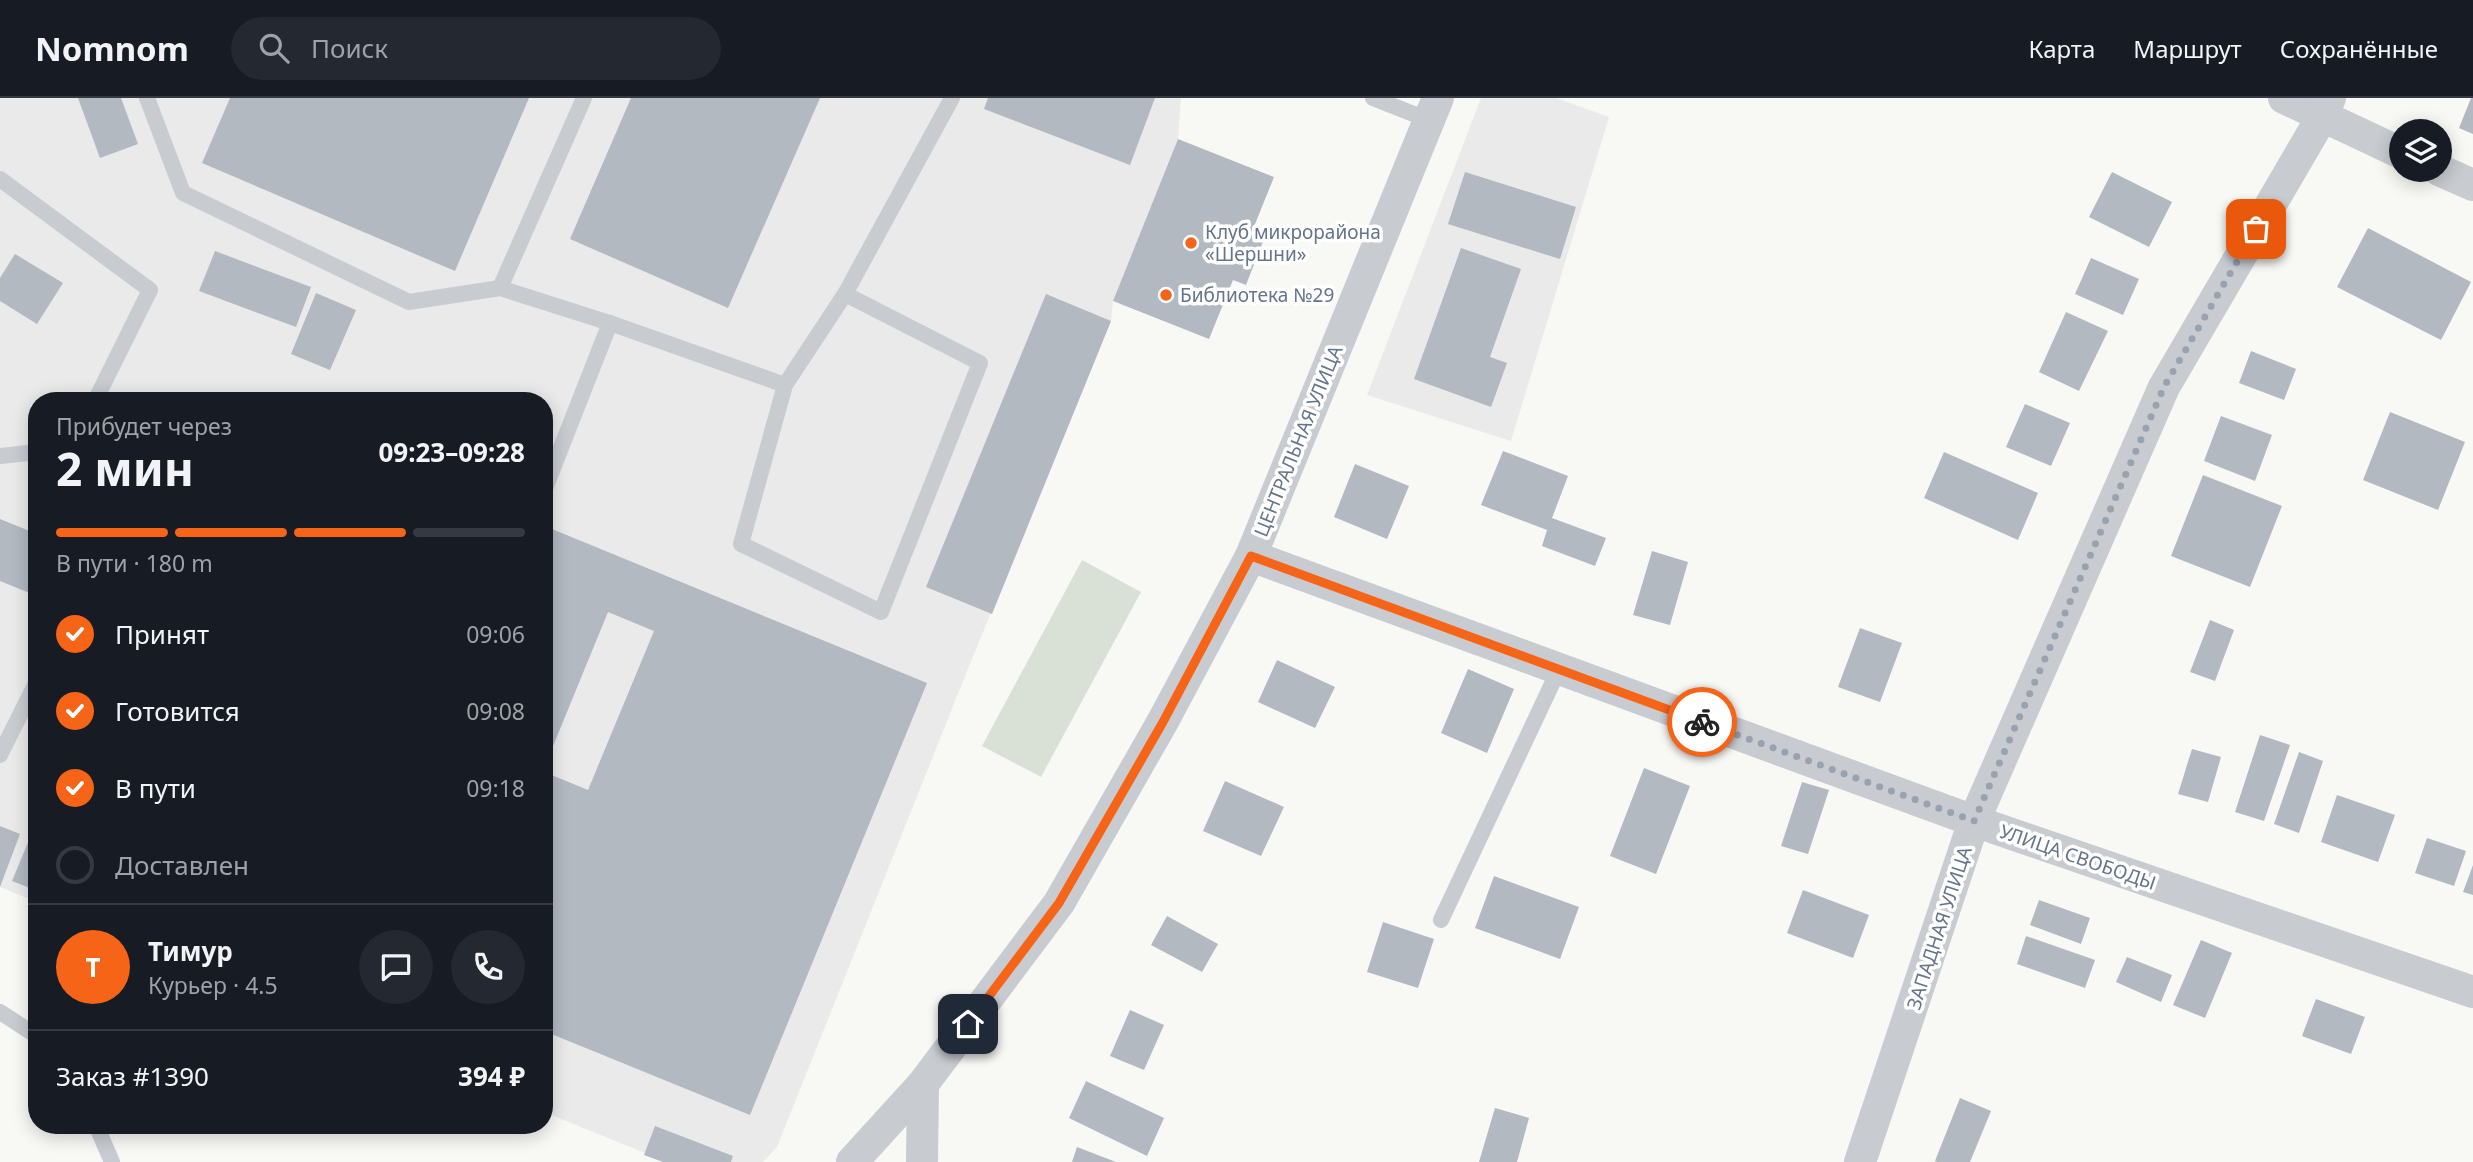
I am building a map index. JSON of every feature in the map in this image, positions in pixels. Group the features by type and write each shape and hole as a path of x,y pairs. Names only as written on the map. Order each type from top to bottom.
{"street":[{"path":"2284,98 2326,107 2389,145"},
{"name":"ЗАПАДНАЯ УЛИЦА","path":"1860,1162 1974,821 2164,387 2326,107"},
{"name":"ЦЕНТРАЛЬНАЯ УЛИЦА","path":"852,1162 923,1084 1059,903 1163,722 1251,556 1433,109"},
{"path":"2452,176 2473,185"},
{"name":"УЛИЦА СВОБОДЫ","path":"1251,556 1974,821 2473,992"},
{"path":"922,1162 923,1084"}],"lane":[{"path":"147,98 183,193 409,302 500,288 610,323 785,385"},
{"path":"500,288 584,98"},
{"path":"845,294 980,363 881,612 741,544 785,385 845,294 952,98"},
{"path":"1373,98 1433,109"},
{"path":"0,179 150,290 99,392"},
{"path":"553,468 610,323"},
{"path":"0,456 28,453"},
{"path":"1441,920 1559,669"},
{"path":"0,755 28,699"},
{"path":"0,1012 28,1029"},
{"path":"100,1134 112,1162"}],"shaded area":[{"path":"0,98 1181,98 1178,139 1113,301 1111,321 967,671 777,1147 763,1162 667,1162 553,1116 553,392 28,392 28,898 0,887"},
{"path":"1481,98 1556,98 1609,117 1511,441 1367,395"},
{"path":"1082,560 1141,592 1041,777 982,746"}],"building":[{"path":"78,98 121,98 138,144 100,158"},
{"path":"230,98 529,98 455,271 202,163"},
{"path":"631,98 820,98 728,308 570,239"},
{"path":"988,98 1155,98 1130,165 984,109"},
{"path":"2473,98 2473,134 2459,128"},
{"path":"1178,139 1274,177 1251,234 1264,239 1246,285 1233,280 1209,339 1113,301"},
{"path":"1465,172 1576,207 1560,259 1448,224"},
{"path":"2112,172 2172,202 2149,247 2089,217"},
{"path":"2368,228 2471,282 2441,340 2337,287"},
{"path":"1461,248 1521,269 1490,357 1507,363 1491,407 1414,379"},
{"path":"215,251 311,287 296,327 199,291"},
{"path":"15,254 63,283 37,324 0,301 0,278"},
{"path":"2091,258 2139,279 2123,315 2075,294"},
{"path":"316,293 356,310 330,370 291,354"},
{"path":"1046,294 1111,321 992,614 926,587"},
{"path":"2066,312 2108,331 2079,391 2039,372"},
{"path":"2251,351 2296,369 2284,400 2239,383"},
{"path":"2025,404 2070,423 2051,466 2006,447"},
{"path":"2390,412 2465,442 2438,510 2363,480"},
{"path":"2221,416 2272,435 2255,481 2204,461"},
{"path":"1503,451 1568,476 1552,518 1606,538 1595,566 1542,546 1547,530 1481,505"},
{"path":"1944,452 2038,493 2018,540 1924,498"},
{"path":"1355,464 1409,486 1387,539 1334,517"},
{"path":"2203,475 2282,506 2250,587 2171,556"},
{"path":"0,519 28,530 28,592 0,581"},
{"path":"553,529 927,683 750,1115 553,1035 553,776 588,790 654,631 608,612 553,746"},
{"path":"1652,551 1688,562 1670,625 1633,615"},
{"path":"2210,620 2234,630 2215,681 2190,672"},
{"path":"1860,628 1902,643 1880,702 1838,687"},
{"path":"1277,660 1335,687 1315,728 1258,702"},
{"path":"1468,669 1514,689 1487,753 1441,733"},
{"path":"2260,735 2290,745 2264,821 2235,812"},
{"path":"2192,749 2221,757 2208,802 2178,794"},
{"path":"2299,752 2323,761 2299,833 2274,824"},
{"path":"1644,768 1690,786 1656,874 1610,856"},
{"path":"1225,781 1284,807 1261,856 1203,831"},
{"path":"1802,782 1829,790 1808,854 1781,846"},
{"path":"2337,795 2395,815 2378,862 2321,842"},
{"path":"0,826 20,834 0,887"},
{"path":"2427,838 2466,851 2454,886 2415,873"},
{"path":"28,843 28,887 12,881"},
{"path":"2473,865 2473,895 2463,892"},
{"path":"1494,876 1579,907 1560,959 1475,928"},
{"path":"1803,890 1869,915 1853,958 1787,933"},
{"path":"2039,900 2090,918 2081,944 2030,925"},
{"path":"1167,916 1218,944 1202,972 1151,945"},
{"path":"1383,922 1434,939 1418,988 1367,972"},
{"path":"2026,936 2095,960 2085,988 2017,964"},
{"path":"2201,940 2232,953 2205,1018 2173,1005"},
{"path":"2127,957 2172,975 2161,1002 2116,982"},
{"path":"2316,999 2365,1017 2351,1054 2302,1036"},
{"path":"1130,1010 1164,1025 1144,1070 1110,1056"},
{"path":"1086,1081 1164,1118 1147,1156 1069,1118"},
{"path":"1960,1098 1991,1111 1970,1162 1937,1162 1935,1161"},
{"path":"1495,1108 1529,1118 1517,1162 1479,1162"},
{"path":"655,1126 733,1156 731,1162 663,1162 644,1155"},
{"path":"1077,1147 1116,1162 1072,1162"}],"way so far":[{"path":"1702,722 1974,821 2164,387 2256,229"}],"place":[{"name":"Клуб микрорайона «Шершни»","path":"1191,243"},
{"name":"Библиотека №29","path":"1166,295"}],"route":[{"path":"968,1024 1059,903 1163,722 1251,556 1702,722"}]}
